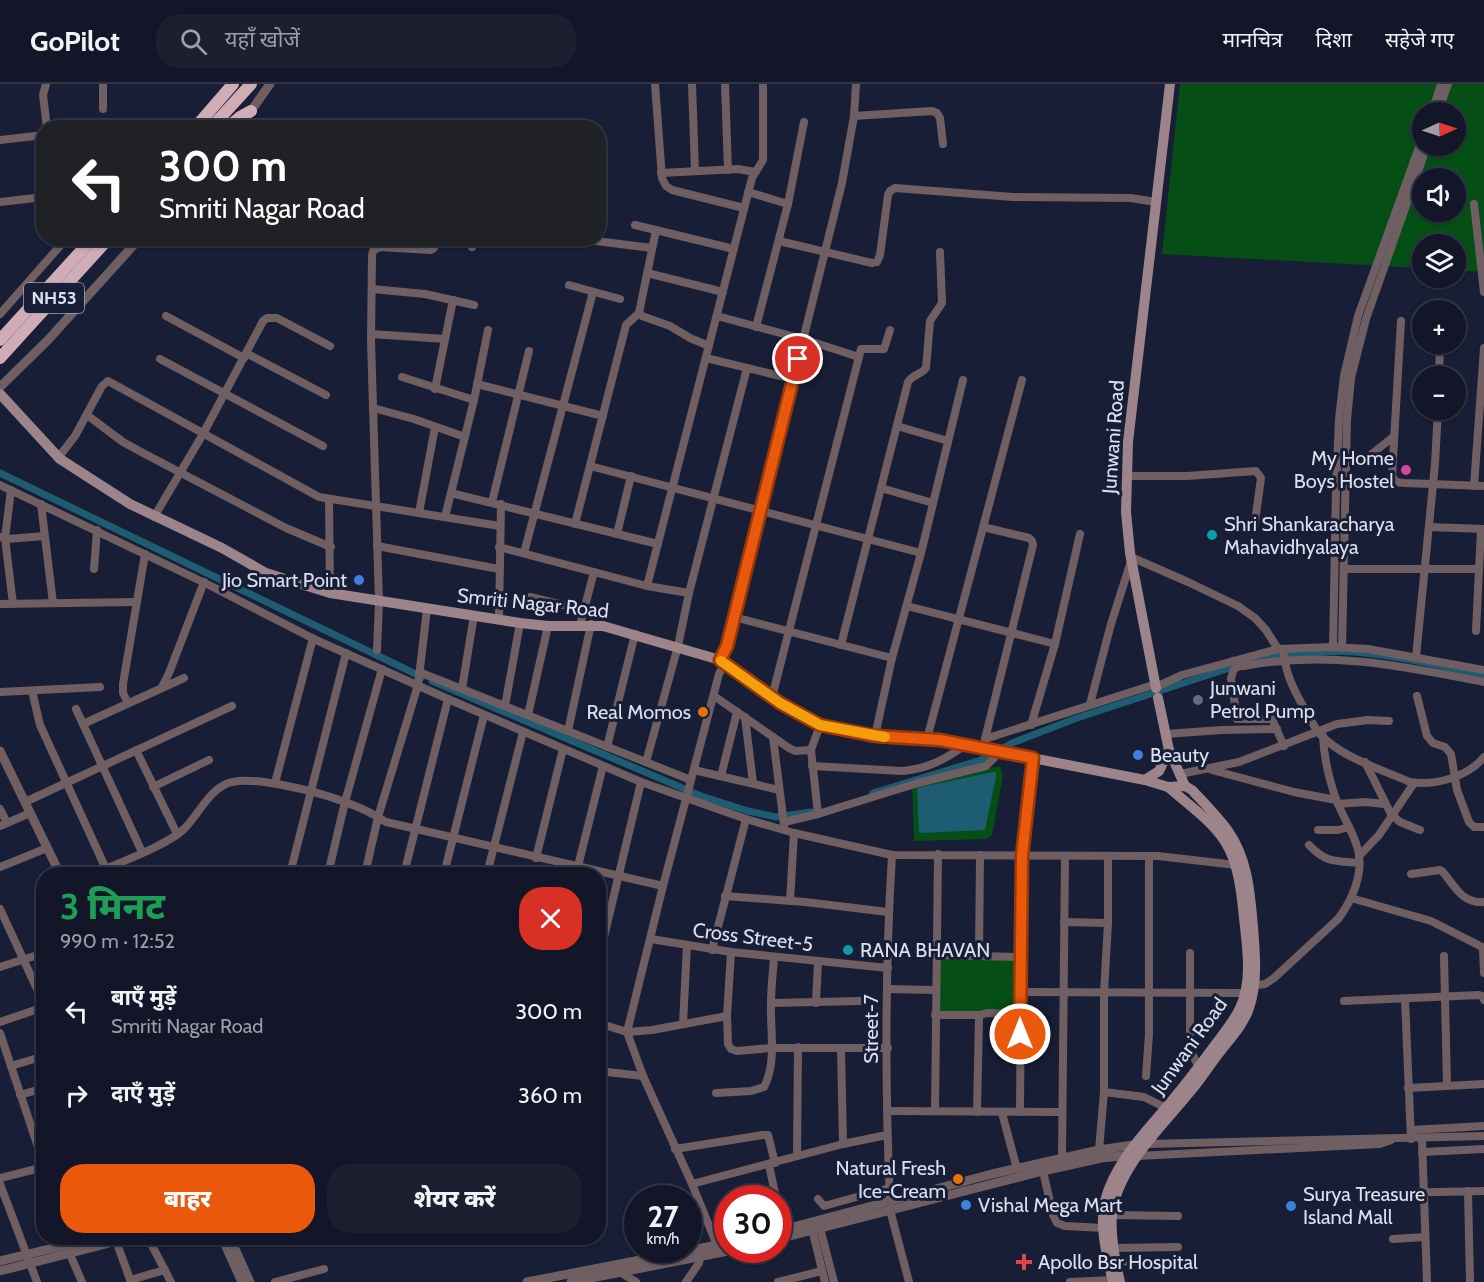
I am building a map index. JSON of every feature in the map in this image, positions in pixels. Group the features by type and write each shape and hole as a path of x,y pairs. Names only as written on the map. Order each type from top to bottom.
{"highway":[{"path":"202,120 233,84"},
{"path":"218,120 251,84"},
{"path":"236,120 251,111"},
{"name":"NH53","path":"0,340 86,246"},
{"name":"NH53","path":"0,358 102,246"}],"main road":[{"name":"Junwani Road","path":"1170,84 1128,442 1126,512 1131,558 1169,750 1185,786 1208,807 1236,844 1245,865 1250,892 1249,930"},
{"name":"Smriti Nagar Road","path":"0,394 58,458 130,504 222,548 266,573 330,593 379,602 520,623 548,626 585,625 635,634 723,661 772,698 820,725 875,736 927,739 964,746 986,744 1000,752 1145,780 1168,787"},
{"path":"1145,780 1159,771 1169,750"},
{"path":"1168,787 1185,786"},
{"name":"Junwani Road","path":"1115,1281 1106,1256 1104,1212 1108,1191 1166,1108 1232,1023 1241,1007 1255,966 1236,865 1228,844 1211,822 1168,787"},
{"name":"Junwani Road","path":"1115,1281 1116,1261 1112,1215 1117,1195 1137,1150 1190,1092 1239,1026 1249,1010 1248,988"}],"street":[{"path":"45,120 43,95 46,84"},
{"path":"103,84 104,109"},
{"path":"245,120 270,84"},
{"path":"655,84 661,173 666,186 672,190 744,208"},
{"path":"692,84 696,171"},
{"path":"725,84 728,170"},
{"path":"647,586 748,192 755,172 763,160 763,84"},
{"path":"714,1232 643,1076 627,1032 727,646 842,183 854,116 856,84"},
{"path":"1435,102 1441,84"},
{"path":"1442,102 1448,84"},
{"path":"854,116 932,111 940,118 943,144"},
{"path":"756,327 788,204 804,122"},
{"path":"0,140 36,136"},
{"path":"1338,648 1336,477 1344,376 1358,316 1416,156"},
{"path":"1338,648 1344,569 1348,399 1358,347 1423,156"},
{"path":"661,173 728,170 755,172"},
{"path":"779,241 874,262 880,255 888,195 895,188 1013,197 1131,198 1156,202"},
{"path":"748,192 788,204"},
{"path":"0,202 36,198"},
{"path":"1474,204 1484,292"},
{"path":"635,225 734,249"},
{"path":"575,524 626,325 639,313 656,230"},
{"path":"606,243 652,249"},
{"path":"0,314 60,246"},
{"path":"0,387 48,340 133,246"},
{"path":"377,650 379,602 371,334 372,255 375,248 431,250 434,246"},
{"path":"841,645 908,382 912,376 926,368 930,321 942,303 940,252"},
{"path":"647,273 723,292"},
{"path":"569,285 620,299"},
{"path":"372,289 425,294 474,305"},
{"path":"524,553 593,292"},
{"path":"435,389 453,300"},
{"path":"639,313 709,346"},
{"path":"166,316 326,395"},
{"path":"717,316 859,357"},
{"path":"154,517 203,434 263,321 273,317 277,318 330,346"},
{"path":"1401,321 1392,476 1396,482 1484,486"},
{"path":"445,517 474,400 488,330"},
{"path":"772,698 859,357 863,348 884,349 890,330"},
{"path":"371,334 445,339"},
{"path":"1474,486 1484,348"},
{"path":"499,619 500,526 497,503 518,394 529,351"},
{"path":"706,358 793,379"},
{"path":"160,359 322,446"},
{"path":"646,762 678,646 689,593 747,368"},
{"path":"402,377 474,400"},
{"path":"875,736 892,658 921,553 963,380"},
{"path":"927,739 1022,380"},
{"path":"58,458 75,436 102,386 108,381 312,494 329,499 500,526"},
{"path":"477,384 603,416"},
{"path":"373,408 465,437"},
{"path":"87,415 123,442 293,532 331,547"},
{"path":"1416,657 1437,420"},
{"path":"897,426 948,441"},
{"path":"419,513 435,427"},
{"path":"1345,464 1368,457 1393,437"},
{"path":"590,466 921,553"},
{"path":"1127,476 1187,476 1256,471 1261,478 1254,529"},
{"path":"617,534 631,476"},
{"path":"0,485 204,582 313,638 448,699 641,782 746,819 784,826 794,833 892,855 1149,856 1236,865"},
{"path":"881,488 933,503"},
{"path":"11,490 3,538 13,603"},
{"path":"451,492 658,544"},
{"path":"329,499 330,593"},
{"path":"41,504 53,603"},
{"path":"1429,526 1482,529 1476,631"},
{"path":"983,527 1029,538 1032,541 1033,551 986,744"},
{"path":"94,569 97,530"},
{"path":"1031,725 1055,644 1080,534"},
{"path":"3,538 44,536"},
{"path":"376,546 499,569"},
{"path":"499,547 647,586 689,593"},
{"path":"128,703 123,693 123,684 146,554"},
{"path":"1020,992 1191,992 1248,988 1265,984 1338,919 1351,898 1359,870 1359,859 1349,827 1337,802 1320,734 1292,686 1283,654 1255,618 1238,606 1131,558 1090,704"},
{"path":"1344,569 1479,569"},
{"path":"568,731 585,625 584,610 594,572"},
{"path":"162,687 204,582"},
{"path":"530,597 584,610"},
{"path":"0,604 137,602"},
{"path":"907,606 1055,644"},
{"path":"367,867 378,817 418,685 427,609"},
{"path":"462,689 474,615"},
{"path":"734,617 892,658"},
{"path":"505,706 520,623"},
{"path":"528,715 548,626"},
{"path":"607,747 635,634"},
{"path":"275,783 313,638"},
{"path":"986,744 1090,704 1157,689 1182,675 1283,654 1338,648 1368,650 1484,670"},
{"path":"292,867 346,653"},
{"path":"1236,663 1283,654 1370,661 1484,682"},
{"path":"1235,705 1230,678 1236,663"},
{"path":"330,867 382,669"},
{"path":"419,672 691,780"},
{"path":"83,724 184,678"},
{"path":"0,692 100,687"},
{"path":"32,691 40,725 105,867"},
{"path":"714,696 795,751 811,750"},
{"path":"1417,696 1427,736 1432,743 1445,747 1451,754 1457,790 1469,822 1474,827 1484,827"},
{"path":"406,867 448,699"},
{"path":"25,802 232,706"},
{"path":"76,710 142,852"},
{"path":"722,776 737,712"},
{"path":"446,867 484,715"},
{"path":"745,717 753,783"},
{"path":"1237,719 1272,719 1284,746"},
{"path":"1180,774 1239,762 1320,734 1338,724 1368,720 1389,721"},
{"path":"818,814 811,750 820,725"},
{"path":"1166,734 1277,729"},
{"path":"489,867 523,732"},
{"path":"1320,734 1345,752 1414,783 1432,783 1455,777 1471,769 1484,757"},
{"path":"772,737 784,826"},
{"path":"812,766 902,771 941,761 964,746"},
{"path":"536,858 563,749"},
{"path":"136,750 177,834"},
{"path":"0,752 56,867"},
{"path":"784,826 918,783 986,766 1000,752"},
{"path":"1020,1112 1022,856 1033,758"},
{"path":"153,787 209,760"},
{"path":"1365,762 1391,814 1400,822 1420,830"},
{"path":"578,867 603,766"},
{"path":"1208,769 1337,802 1365,801 1385,804"},
{"path":"694,770 779,790"},
{"path":"110,867 177,834 190,822 213,793 225,784 238,781 275,783 311,792 345,802 386,822 564,867"},
{"path":"606,929 641,782"},
{"path":"1309,844 1319,856 1327,860 1359,859 1379,835 1414,783"},
{"path":"0,809 3,825 30,813"},
{"path":"711,950 746,819"},
{"path":"1318,830 1338,830 1349,827"},
{"path":"790,901 794,833"},
{"path":"0,867 47,848"},
{"path":"935,1111 938,854"},
{"name":"Street-7","path":"892,855 888,912 887,1135 889,1188 890,1206 909,1282"},
{"path":"979,956 980,855"},
{"path":"1062,1158 1065,856"},
{"path":"1099,1150 1104,1092 1108,856"},
{"path":"1146,1076 1149,992 1149,856"},
{"path":"1411,874 1440,870 1469,901 1484,902"},
{"path":"606,874 663,886"},
{"path":"725,896 888,912"},
{"path":"1351,898 1431,921 1483,948 1484,973"},
{"path":"0,909 36,988"},
{"path":"1064,922 1108,923"},
{"name":"Cross Street-5","path":"651,939 711,950 888,968"},
{"path":"683,1024 687,945"},
{"path":"731,952 727,1016 728,1044 731,1049 737,1051 798,1047 888,1048"},
{"path":"1190,953 1190,1045 1199,1066"},
{"path":"936,955 1020,957"},
{"path":"0,967 36,956"},
{"path":"1444,956 1447,1085"},
{"path":"716,1093 751,1091 764,1087 769,1072 771,1048 774,957"},
{"path":"816,1003 818,961"},
{"path":"888,989 935,990"},
{"path":"1344,1001 1479,995 1484,999"},
{"path":"1405,1000 1411,1139"},
{"path":"771,1003 861,1001"},
{"path":"0,1022 36,1008"},
{"path":"935,1015 1020,1014"},
{"path":"977,1112 980,1015"},
{"path":"606,1025 627,1032 727,1016"},
{"path":"0,1033 36,1142"},
{"path":"797,1156 798,1047"},
{"path":"841,1048 843,1144"},
{"path":"10,1066 36,1058"},
{"path":"606,1072 643,1076"},
{"path":"1408,1088 1484,1084"},
{"path":"20,1095 36,1090"},
{"path":"1104,1092 1144,1097 1166,1108"},
{"path":"887,1111 1062,1112"},
{"path":"1002,1113 1017,1169"},
{"path":"1411,1130 1484,1126"},
{"path":"675,1149 763,1134 769,1139 774,1185"},
{"path":"692,1184 843,1144 887,1135"},
{"path":"792,1231 815,1227 1017,1169 1099,1150 1380,1144 1391,1140 1484,1136"},
{"path":"1422,1139 1428,1282"},
{"path":"890,1206 1137,1150 1198,1148"},
{"path":"1422,1152 1484,1149"},
{"path":"0,1178 36,1168"},
{"path":"1042,1171 1057,1223 1065,1226 1104,1228"},
{"path":"0,1184 37,1282"},
{"path":"818,1199 824,1206 889,1188"},
{"path":"1468,1191 1470,1282"},
{"path":"1393,1193 1484,1191"},
{"path":"1112,1215 1178,1216"},
{"path":"815,1227 825,1282"},
{"path":"815,1227 834,1282"},
{"path":"1394,1239 1425,1237"},
{"path":"0,1271 64,1245"},
{"path":"0,1262 69,1252 94,1245"},
{"path":"118,1245 131,1281 165,1270"},
{"path":"152,1245 171,1282"},
{"path":"225,1245 242,1282"},
{"path":"233,1245 250,1282"},
{"path":"1114,1248 1178,1247"},
{"path":"69,1252 82,1282"},
{"path":"1116,1261 1181,1264"},
{"path":"527,1282 552,1280 646,1263"},
{"path":"571,1282 606,1279 620,1272 658,1263"},
{"path":"686,1282 698,1263"},
{"path":"275,1282 324,1269"},
{"path":"778,1282 822,1271"},
{"path":"620,1272 636,1282"},
{"path":"1070,1282 1115,1281"}],"green space":[{"path":"1180,84 1484,84 1484,272 1466,271 1466,234 1412,234 1412,267 1162,254"},
{"path":"1000,766 1003,775 992,835 986,839 914,841 912,785"},
{"path":"936,955 1020,957 1020,1014 935,1015"}],"water":[{"path":"993,772 996,776 985,830 919,833 917,788"}],"waterway":[{"path":"0,473 422,677"},
{"path":"873,793 981,760 1012,743 1077,718 1257,659 1319,652 1355,652 1484,675"},
{"path":"432,681 701,796 776,817 811,812"}],"slow traffic":[{"path":"721,661 780,703 820,725 885,737"}],"place":[{"name":"My Home Boys Hostel","path":"1406,470"},
{"name":"Shri Shankaracharya Mahavidhyalaya","path":"1212,535"},
{"name":"Jio Smart Point","path":"359,580"},
{"name":"Junwani Petrol Pump","path":"1198,700"},
{"name":"Real Momos","path":"703,712"},
{"name":"Beauty","path":"1138,755"},
{"name":"RANA BHAVAN","path":"848,950"},
{"name":"Natural Fresh Ice-Cream","path":"958,1179"},
{"name":"Vishal Mega Mart","path":"966,1205"},
{"name":"Surya Treasure Island Mall","path":"1291,1206"},
{"name":"Apollo Bsr Hospital","path":"1024,1262"}],"route":[{"path":"798,359 727,646 720,660 780,703 820,725 875,736 940,740 1033,758 1022,856 1020,1034"}]}
